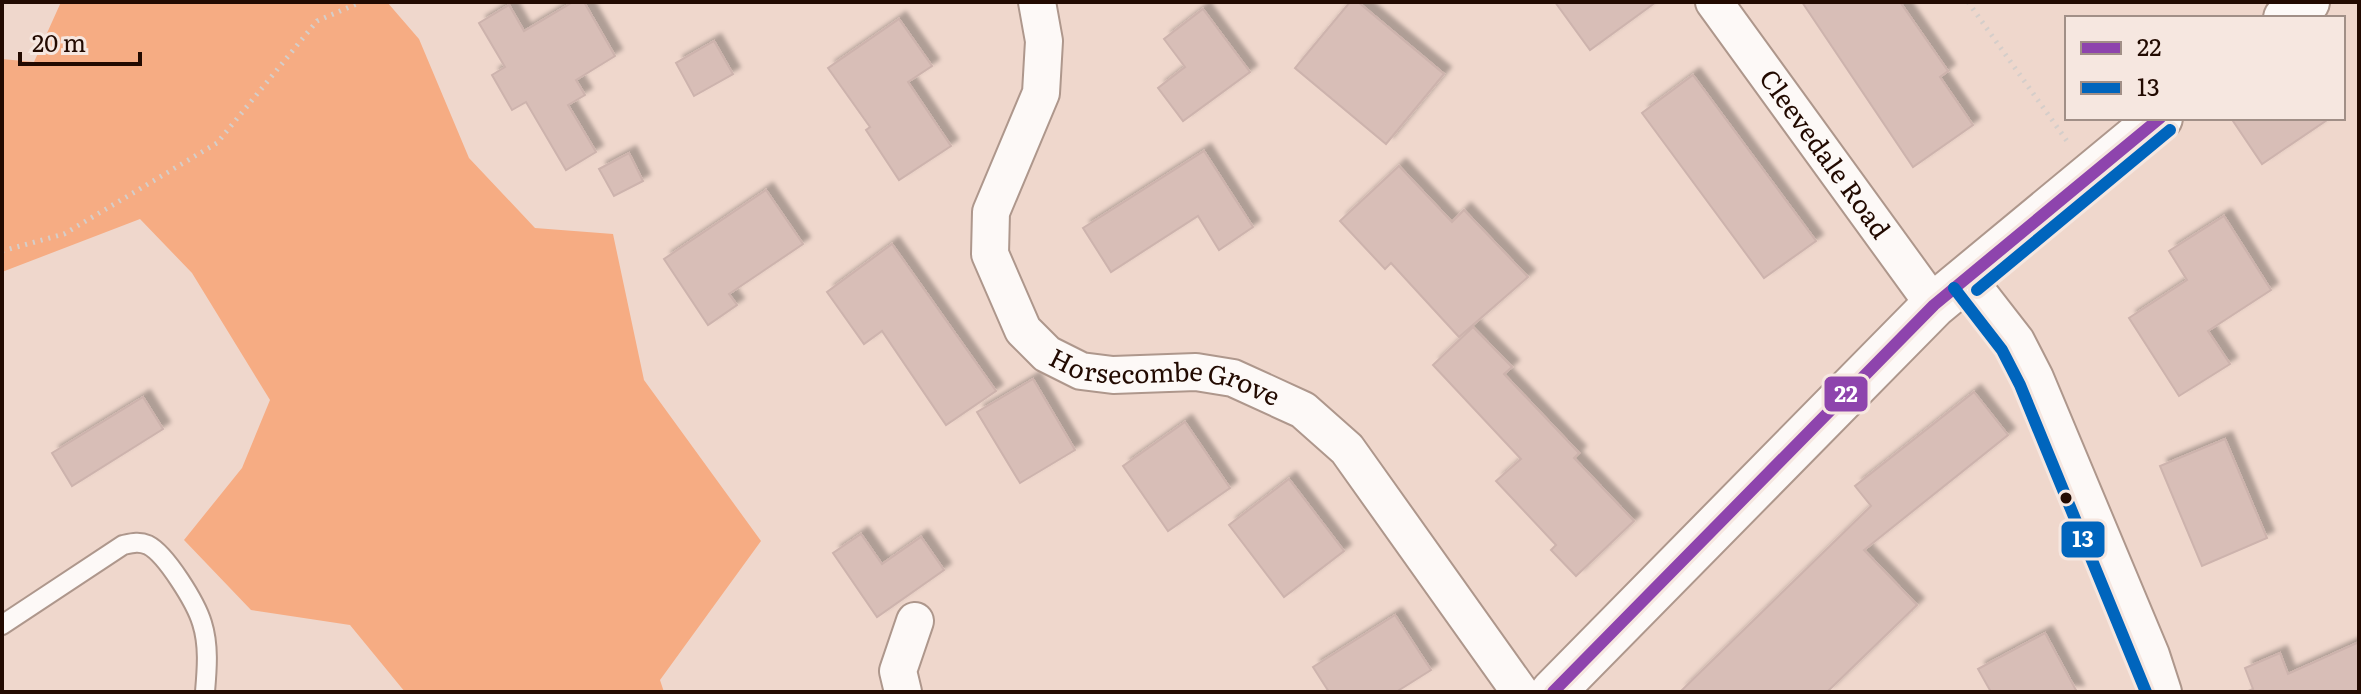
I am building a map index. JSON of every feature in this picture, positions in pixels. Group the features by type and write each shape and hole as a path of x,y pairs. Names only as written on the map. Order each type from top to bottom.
{"main road":[{"path":"2289,16 2307,2"},
{"path":"1553,692 1950,292 2158,120"}],"street":[{"name":"Horsecombe Grove","path":"1037,2 1044,41 1041,93 991,212 990,254 1023,330 1047,354 1081,371 1113,375 1196,372 1233,378 1303,410 1347,449 1520,692"},
{"name":"Cleevedale Road","path":"1714,2 1950,292 2016,341 2035,378 2151,655 2163,692"},
{"path":"903,692 898,671 915,621"}],"lane":[{"path":"2,625 123,545 138,542 149,546 170,567 202,622 207,665 205,692"}],"path":[{"path":"2,251 64,234 217,143 317,21 361,2"},
{"path":"1968,2 2090,174"}],"shaded area":[{"path":"61,2 387,2 419,39 469,158 535,228 613,234 644,380 761,541 660,680 664,692 405,692 350,625 251,610 184,540 242,468 270,400 192,273 140,219 2,272 2,59 34,62"}],"building":[{"path":"573,2 584,2 615,56 576,80 585,95 568,105 596,152 566,170 526,102 512,110 492,75 505,67 479,23 509,5 524,31"},
{"path":"1350,2 1358,2 1444,74 1386,144 1295,68"},
{"path":"1555,2 1656,2 1590,50"},
{"path":"1802,2 1900,2 1948,71 1940,77 1973,125 1913,167"},
{"path":"1203,9 1250,72 1183,121 1158,88 1185,67 1164,39"},
{"path":"899,19 932,66 908,82 951,146 899,180 866,130 870,127 828,68"},
{"path":"714,41 733,74 694,96 676,63"},
{"path":"1693,75 1816,241 1764,278 1642,113"},
{"path":"2232,120 2327,120 2262,164"},
{"path":"1204,151 1253,227 1219,250 1198,216 1111,272 1083,228"},
{"path":"629,153 643,181 614,196 599,169"},
{"path":"1399,166 1452,222 1464,210 1528,277 1459,337 1391,263 1385,269 1340,221"},
{"path":"766,190 803,244 729,294 737,305 708,325 664,259"},
{"path":"2224,216 2271,290 2208,331 2230,364 2179,396 2129,318 2187,280 2169,251"},
{"path":"892,244 996,391 946,425 882,331 864,344 827,292"},
{"path":"1473,327 1512,367 1504,374 1579,453 1574,458 1634,521 1576,576 1551,550 1556,545 1496,481 1521,459 1433,365"},
{"path":"1033,379 1075,450 1020,483 977,412"},
{"path":"1974,392 2008,435 1864,550 1917,605 1827,692 1680,692 1871,506 1855,486"},
{"path":"143,397 163,429 72,486 52,453"},
{"path":"1185,422 1230,488 1168,531 1123,466"},
{"path":"2225,439 2267,538 2202,566 2160,466"},
{"path":"1289,479 1344,551 1284,597 1229,525"},
{"path":"861,534 882,564 921,537 944,570 877,617 833,553"},
{"path":"1395,615 1431,670 1396,692 1329,692 1313,667"},
{"path":"2045,633 2077,692 1991,692 1978,669"},
{"path":"2359,642 2359,692 2246,692 2253,689 2245,668 2280,653 2288,674"}],"transit line":[{"name":"22","path":"1553,692 1934,305 2158,120"},
{"name":"13","path":"1977,290 2170,130"},
{"name":"13","path":"1954,288 2002,350 2020,385 2146,692"}]}
